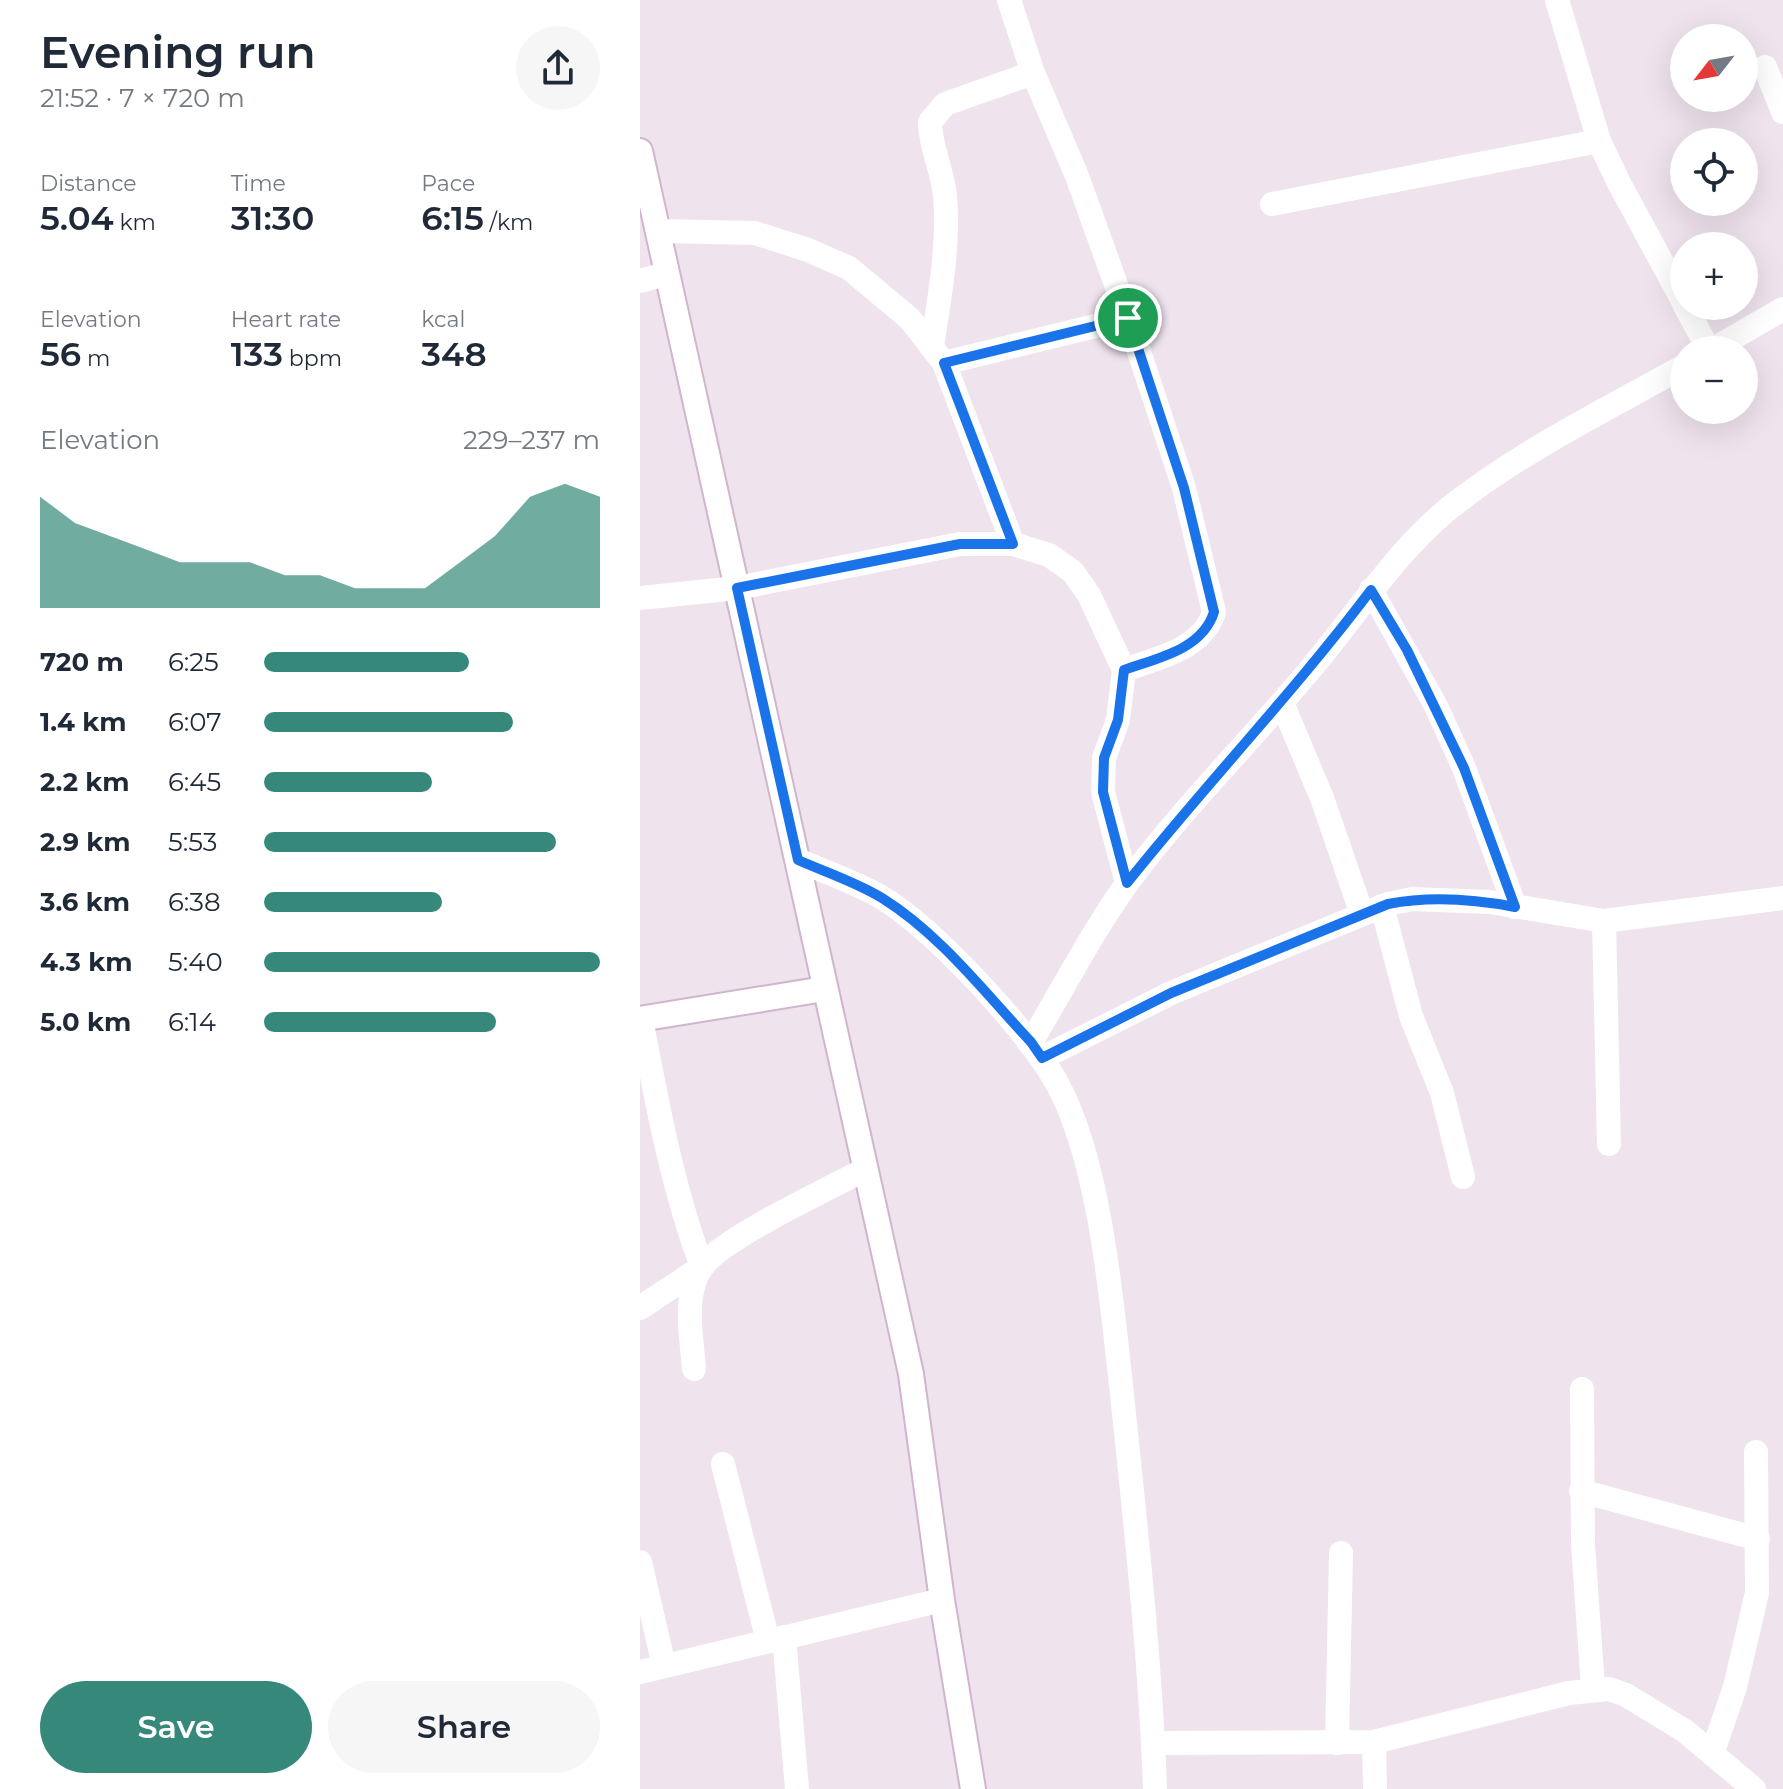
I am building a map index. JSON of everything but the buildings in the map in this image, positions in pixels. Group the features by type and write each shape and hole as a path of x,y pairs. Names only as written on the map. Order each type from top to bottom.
{"street":[{"path":"1009,0 1033,73 1077,176 1128,318 1184,488 1214,612 1210,625 1193,642 1124,670"},
{"path":"1557,0 1599,141 1670,277"},
{"path":"1765,67 1783,112"},
{"path":"938,354 947,216 930,122 945,104 1033,73"},
{"path":"1272,204 1599,141"},
{"path":"640,151 911,1374 942,1600 973,1789"},
{"path":"659,231 755,233 808,250 849,268 910,319 938,354 1013,544"},
{"path":"640,281 666,274"},
{"path":"1736,336 1783,309"},
{"path":"938,354 1128,318"},
{"path":"1037,1050 1127,883 1176,822 1282,703 1416,538 1460,499 1556,437 1670,374"},
{"path":"640,598 737,588 960,544 1013,544 1049,555 1073,572 1089,595 1124,670 1118,720 1104,758 1103,792 1127,883"},
{"path":"1371,590 1407,650 1453,743 1515,907"},
{"path":"1282,703 1372,910 1442,1093 1463,1177"},
{"path":"798,860 881,897 952,957 1037,1050 1059,1086 1075,1126 1102,1241 1127,1441 1155,1789"},
{"path":"1037,1050 1372,910 1427,899 1490,902 1604,921 1783,898"},
{"path":"1604,921 1609,1144"},
{"path":"694,1369 689,1308 702,1267 682,1213 641,1019 824,989"},
{"path":"640,1308 747,1234 864,1170"},
{"path":"1582,1389 1581,1491 1593,1688"},
{"path":"1712,1754 1751,1628 1759,1576 1756,1452"},
{"path":"723,1464 776,1639 797,1789"},
{"path":"1581,1491 1758,1539"},
{"path":"1337,1743 1341,1553"},
{"path":"640,1562 652,1669 942,1600"},
{"path":"1153,1743 1374,1742 1593,1688 1609,1689 1626,1695 1685,1731 1754,1789"},
{"path":"1374,1742 1375,1789"}],"route":[{"path":"1128,318 1184,488 1214,612 1210,625 1193,642 1124,670 1118,720 1104,758 1103,792 1127,883 1176,822 1316,663 1371,590 1436,706 1464,768 1515,907 1442,899 1412,899 1388,904 1171,993 1042,1058 1031,1042 952,957 911,920 881,897 798,860 737,588 960,544 1013,544 944,363 1128,318"}]}
